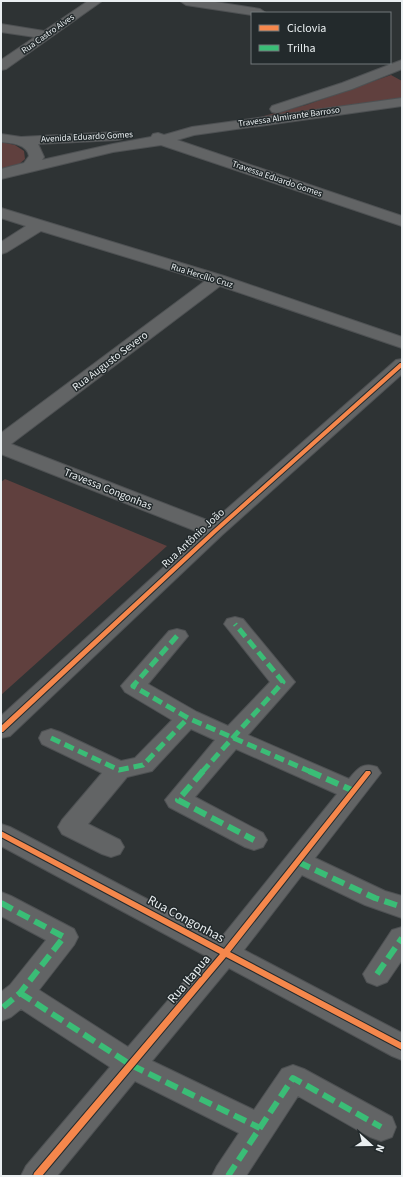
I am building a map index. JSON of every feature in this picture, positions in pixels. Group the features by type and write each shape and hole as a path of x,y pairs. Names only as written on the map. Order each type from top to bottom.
{"street":[{"name":"Rua Castro Alves","path":"1,66 96,1"},
{"path":"186,1 254,12"},
{"path":"1,28 46,35"},
{"path":"391,58 402,64"},
{"path":"192,131 282,107 347,86 402,64"},
{"name":"Travessa Almirante Barroso","path":"158,137 402,102"},
{"path":"1,174 158,137"},
{"name":"Avenida Eduardo Gomes","path":"1,138 19,140 158,137"},
{"name":"Travessa Eduardo Gomes","path":"158,137 402,221"},
{"path":"19,140 33,147 37,157 29,166 20,170"},
{"name":"Rua Hercílio Cruz","path":"1,213 218,280 399,339"},
{"path":"1,249 39,225"},
{"name":"Rua Augusto Severo","path":"1,442 218,280"},
{"name":"Rua Antônio João","path":"1,730 215,531 402,364"},
{"name":"Travessa Congonhas","path":"1,447 215,531"},
{"path":"235,624 283,682 231,738 178,800 254,840"},
{"path":"176,636 133,686 188,718 231,738"},
{"path":"111,847 71,827 120,770 143,765 188,718"},
{"path":"51,738 120,770"},
{"name":"Rua Itapua","path":"37,1176 226,952 361,782 231,738"},
{"name":"Rua Congonhas","path":"1,834 226,952 402,1047"},
{"path":"298,862 375,898 402,907"},
{"path":"1,903 64,937 11,1001 131,1064 260,1128"},
{"path":"377,974 402,938"},
{"path":"230,1175 293,1078 381,1127"}],"shaded area":[{"path":"391,75 402,81 402,98 260,117 306,105"},
{"path":"1,142 15,145 24,151 25,159 17,166 1,171"},
{"path":"5,479 167,546 1,695 1,482"}],"marked path":[{"path":"235,624 283,682 231,738 178,800 254,840"},
{"path":"177,636 133,686 188,718 354,791"},
{"path":"51,738 119,770 143,765 188,718"},
{"path":"298,862 375,898 402,907"},
{"path":"1,903 64,937 20,993 1,1009"},
{"path":"377,974 402,938"},
{"path":"20,993 131,1065 260,1128"},
{"path":"228,1176 293,1078 381,1127"}],"cycle path":[{"path":"1,730 215,531 402,364"},
{"path":"37,1176 226,952 368,773"},
{"path":"1,834 402,1047"}]}
